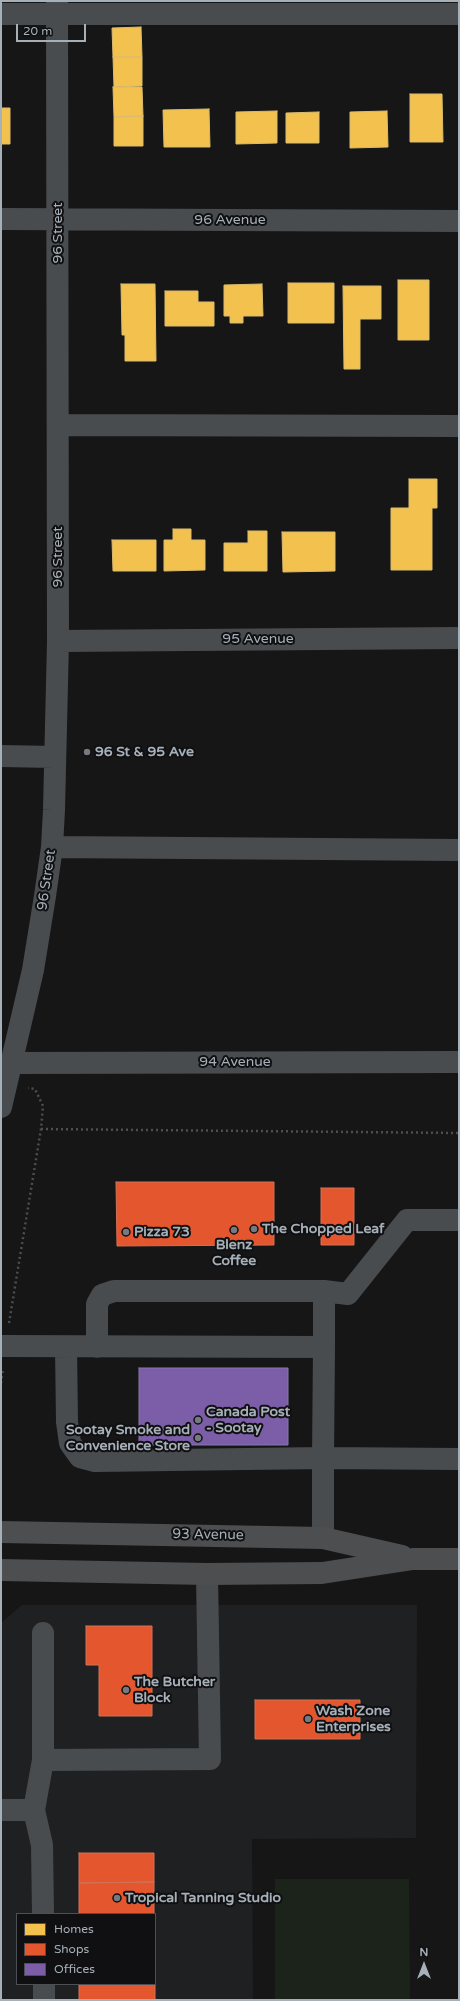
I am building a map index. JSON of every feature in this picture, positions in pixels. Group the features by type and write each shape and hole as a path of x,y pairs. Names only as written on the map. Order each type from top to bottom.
{"main road":[{"name":"93 Avenue","path":"1,1532 323,1538 413,1558"},
{"name":"93 Avenue","path":"1,1570 207,1574 322,1573 413,1558 459,1559"}],"street":[{"path":"1,14 57,8 459,14"},
{"name":"96 Street","path":"1,1107 33,970 52,847 58,641 57,8"},
{"name":"96 Avenue","path":"1,219 459,220"},
{"path":"58,425 459,426"},
{"name":"95 Avenue","path":"58,641 459,638"},
{"path":"1,756 55,757"},
{"path":"52,847 459,850"},
{"name":"94 Avenue","path":"12,1063 459,1062"},
{"path":"97,1347 97,1304 102,1294 114,1291 324,1291 348,1294 407,1220 459,1220"},
{"path":"323,1538 324,1291"},
{"path":"3,1346 324,1347"},
{"path":"66,1347 67,1422 70,1443 80,1457 95,1461 459,1458"},
{"path":"43,1760 210,1759 207,1574"},
{"path":"42,1633 43,1760 34,1810 42,1846 43,1913"},
{"path":"1,1810 34,1810"},
{"path":"44,1985 44,2000"}],"path":[{"path":"1,1383 3,1346 42,1128 43,1106 35,1089"},
{"path":"42,1128 459,1133"}],"shaded area":[{"path":"22,1605 417,1605 416,1838 252,1839 253,2000 1,2000 1,1623"},
{"path":"275,1879 409,1879 410,2000 275,2000"}],"building: Homes":[{"path":"141,27 142,57 113,57 112,28"},
{"path":"113,57 142,57 142,86 114,87"},
{"path":"113,87 142,87 143,116 114,117"},
{"path":"410,94 442,94 443,142 410,142"},
{"path":"1,108 10,108 10,144 1,144"},
{"path":"209,109 210,147 164,147 163,110"},
{"path":"277,111 277,143 236,144 236,112"},
{"path":"387,111 388,147 350,148 350,112"},
{"path":"319,112 319,143 286,143 286,113"},
{"path":"143,116 143,146 114,146 114,117"},
{"path":"398,280 429,280 429,340 398,340"},
{"path":"288,283 334,283 334,323 288,323"},
{"path":"121,284 155,284 156,361 125,361 125,335 122,335"},
{"path":"262,284 263,316 243,316 243,323 230,323 230,316 224,316 224,285"},
{"path":"343,286 381,286 381,319 360,319 360,369 344,369"},
{"path":"165,291 198,291 198,302 214,302 214,326 165,326"},
{"path":"409,479 437,479 437,508 432,508 432,570 391,570 391,508 409,508"},
{"path":"173,529 191,529 191,540 205,540 205,570 164,571 164,540 173,540"},
{"path":"248,531 267,531 267,571 224,571 224,543 248,543"},
{"path":"282,532 335,532 335,571 283,572"},
{"path":"112,540 156,540 156,571 113,571"}],"building: Shops":[{"path":"116,1182 274,1182 274,1245 117,1246"},
{"path":"321,1188 354,1188 354,1245 321,1245"},
{"name":"The Butcher Block","path":"86,1626 152,1626 152,1716 99,1716 99,1665 86,1665"},
{"name":"Wash Zone Enterprises","path":"255,1700 360,1700 360,1739 255,1739"},
{"path":"79,1853 154,1853 154,1882 79,1883"},
{"name":"Tropical Tanning Studio","path":"154,1882 154,1913 79,1913 79,1883"},
{"path":"79,1985 155,1985 155,2000 79,2000"}],"building: Offices":[{"path":"139,1368 288,1368 288,1445 139,1445"}],"place":[{"name":"96 St & 95 Ave","path":"87,752"},
{"name":"The Chopped Leaf","path":"254,1229"},
{"name":"Blenz Coffee","path":"234,1230"},
{"name":"Pizza 73","path":"126,1232"},
{"name":"Canada Post - Sootay","path":"198,1420"},
{"name":"Sootay Smoke and Convenience Store","path":"198,1438"},
{"name":"The Butcher Block","path":"126,1690"},
{"name":"Wash Zone Enterprises","path":"308,1719"},
{"name":"Tropical Tanning Studio","path":"117,1898"}]}
